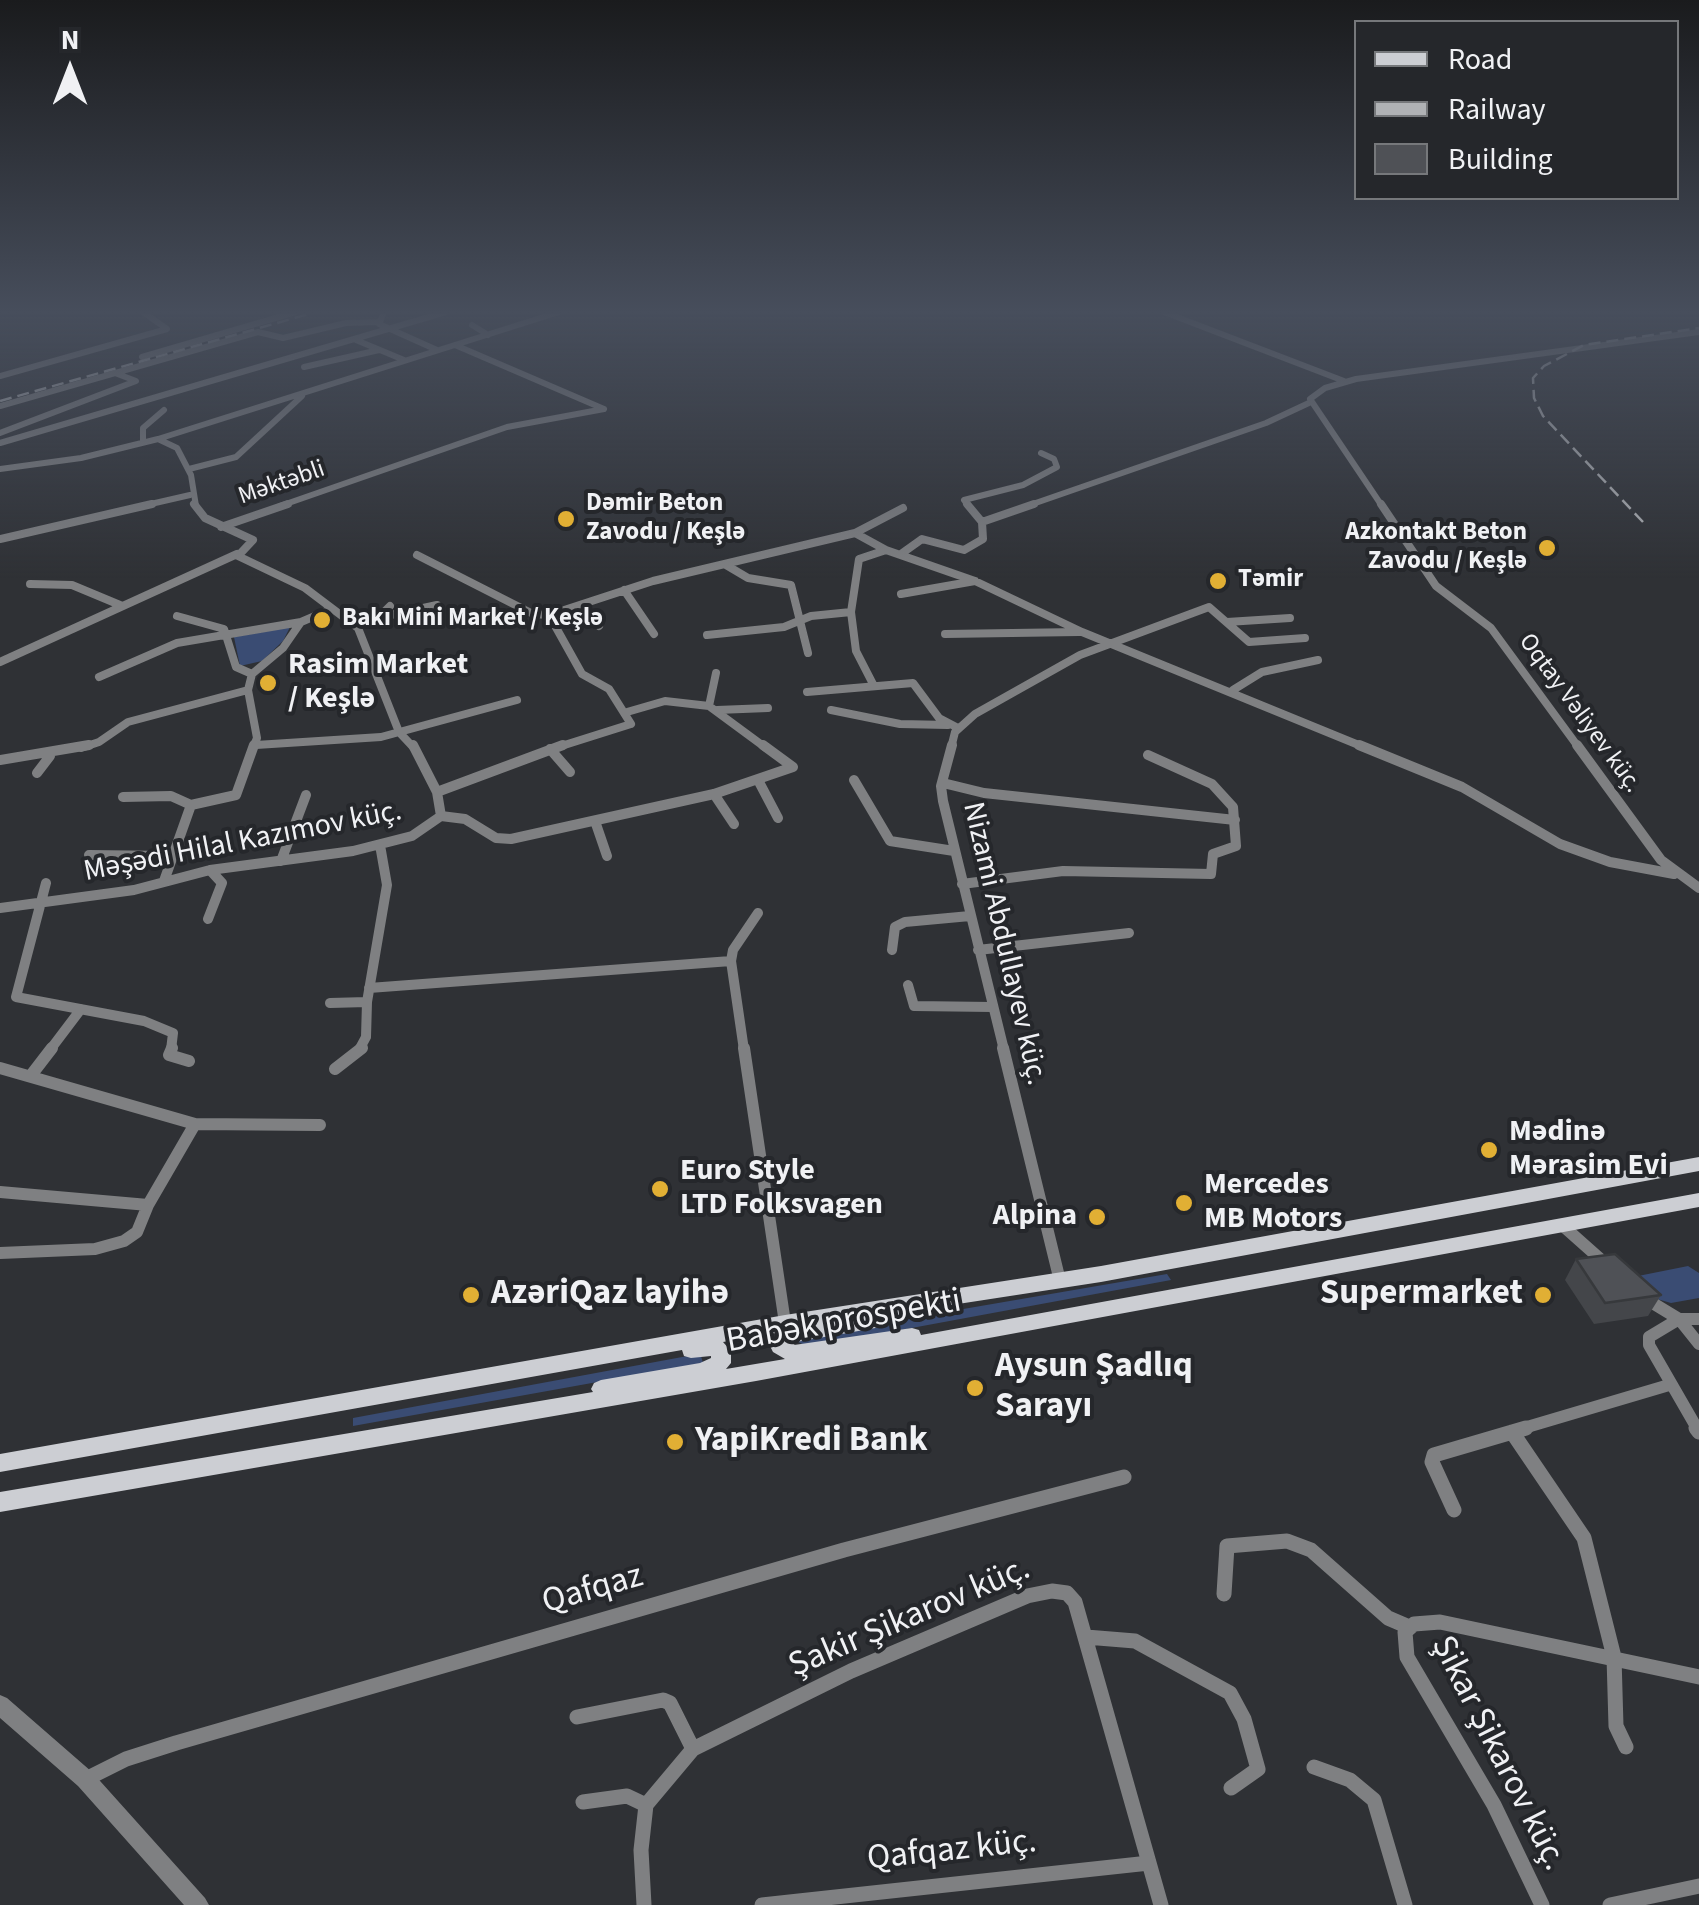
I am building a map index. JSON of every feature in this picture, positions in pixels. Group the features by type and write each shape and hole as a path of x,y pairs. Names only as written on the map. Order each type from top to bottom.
{"main road":[{"name":"Babək prospekti","path":"0,1462 785,1322 1038,1285 1699,1164"},
{"name":"Babək prospekti","path":"0,1502 960,1335 1699,1200"},
{"path":"960,1335 890,1337 793,1354 780,1346 791,1335 1006,1298 1038,1285"},
{"path":"402,1433 465,1413 702,1371 721,1363 723,1356 718,1349 708,1347 626,1362 558,1365"}],"street":[{"path":"0,433 84,401"},
{"path":"0,443 146,401"},
{"path":"0,469 81,458 281,401"},
{"path":"188,469 236,457 297,401"},
{"name":"Məktəbli","path":"220,527 507,427 604,409 585,401"},
{"path":"982,522 1266,423 1311,402"},
{"name":"Oqtay Vəliyev küç.","path":"1311,402 1436,586 1491,628 1674,874 1699,888"},
{"path":"144,442 143,428 164,410"},
{"path":"0,662 236,554 252,540 205,518 190,495 188,469 177,448 158,438"},
{"path":"901,554 922,539 969,550 983,539 982,522 964,500 1023,485 1057,467 1054,459 1041,453"},
{"path":"0,539 190,495"},
{"path":"417,555 533,614 550,615 624,590 828,536 855,533 903,508"},
{"path":"855,533 886,550 976,582 1082,632 1462,786 1560,844 1610,862 1674,874"},
{"path":"874,686 856,651 851,612 859,559 886,550"},
{"path":"236,554 306,588 329,610 354,624 436,605"},
{"path":"726,565 748,578 791,584 808,653"},
{"path":"702,571 710,584"},
{"path":"901,594 976,582"},
{"path":"30,584 72,585 120,605"},
{"path":"624,590 654,634"},
{"path":"583,604 599,626"},
{"path":"379,618 390,606"},
{"path":"830,710 900,724 953,727 1108,642 1208,607 1249,642 1305,638"},
{"path":"99,677 142,655 227,632 300,622 329,610"},
{"path":"707,635 784,627 801,620 851,612"},
{"path":"437,792 550,749 631,724 609,689 582,674 550,615"},
{"path":"178,616 227,632"},
{"path":"1227,622 1290,618"},
{"path":"123,797 172,796 190,805 236,795 256,746 258,730 248,690 252,674 283,648 300,622"},
{"name":"Məşədi Hilal Kazımov küç.","path":"0,908 210,870 380,845 424,832 441,816 437,792 411,742 399,732 354,624"},
{"path":"227,632 236,668 252,674"},
{"path":"945,634 1082,632"},
{"path":"1233,690 1262,672 1318,660"},
{"path":"713,708 716,673"},
{"path":"807,692 916,684 953,727"},
{"path":"0,760 50,756 100,742 128,722 248,690"},
{"path":"256,746 345,742 399,732 516,700"},
{"path":"627,712 665,700 713,708 768,708"},
{"path":"441,816 477,823 501,839 714,794 792,767 713,708"},
{"name":"Nizami Abdullayev küç.","path":"953,727 942,782 954,851 1060,1281"},
{"path":"550,749 570,772"},
{"path":"962,884 1063,871 1211,874 1213,854 1236,846 1236,820 1222,791 1148,755"},
{"path":"37,773 50,756"},
{"path":"758,780 778,818"},
{"path":"854,780 890,841 954,851"},
{"path":"942,782 984,793 1236,820"},
{"path":"714,794 734,824"},
{"path":"280,862 306,795"},
{"path":"164,881 190,805"},
{"path":"595,821 607,856"},
{"path":"334,1068 362,1048 369,1021 368,988 387,884 380,845"},
{"path":"89,855 171,856"},
{"path":"208,919 222,883 210,870"},
{"path":"46,882 16,997 165,1029 173,1033 175,1042 168,1055 189,1061"},
{"path":"758,913 730,961 785,1322"},
{"path":"892,950 896,927 904,922 970,916"},
{"path":"978,950 1128,933"},
{"path":"368,988 730,961"},
{"path":"908,985 914,1006 992,1007"},
{"path":"330,1003 367,1002"},
{"path":"32,1074 81,1010"},
{"path":"0,1068 32,1074 195,1124 320,1125"},
{"path":"0,1252 95,1250 124,1241 137,1232 195,1124"},
{"path":"0,1192 148,1206"},
{"path":"1562,1225 1620,1276"},
{"path":"1634,1288 1679,1319 1699,1344"},
{"path":"1699,1319 1679,1319 1650,1337 1669,1384 1699,1432"},
{"path":"1454,1510 1432,1462 1434,1455 1669,1384"},
{"path":"1512,1432 1584,1538 1614,1657 1616,1726 1626,1747"},
{"name":"Qafqaz","path":"85,1779 126,1759 176,1743 844,1550 1124,1477"},
{"path":"1224,1594 1228,1546 1287,1541 1311,1550 1388,1618 1409,1627"},
{"name":"Şakir Şikarov küç.","path":"646,1805 693,1750 852,1671 1028,1596 1052,1590 1067,1593 1086,1638 1161,1905"},
{"name":"Şikar Şikarov küç.","path":"1542,1905 1494,1805 1408,1658 1404,1638 1409,1627 1440,1622 1699,1677"},
{"path":"1086,1638 1135,1641 1230,1693 1244,1719 1258,1770 1231,1788"},
{"path":"578,1717 663,1700 670,1704 693,1750"},
{"path":"0,1705 85,1779 198,1905"},
{"path":"1314,1766 1350,1780 1374,1800 1405,1905"},
{"path":"583,1802 627,1796 646,1805 641,1850 644,1905"},
{"name":"Qafqaz küç.","path":"762,1905 1149,1863"},
{"path":"1610,1905 1645,1902 1699,1886"}],"shaded area":[{"path":"290,627 283,641 262,661 240,666 234,637"},
{"path":"1688,1266 1699,1273 1699,1298 1671,1303 1657,1299 1633,1277"},
{"path":"1167,1274 1171,1280 809,1347 798,1342 806,1336"},
{"path":"701,1356 703,1363 353,1426 353,1418"}],"building":[{"path":"1615,1254 1661,1295 1605,1303 1576,1259"}],"railway":[{"path":"1535,401 1543,416 1643,522"}],"place":[{"name":"Dəmir Beton Zavodu / Keşlə","path":"566,519"},
{"name":"Azkontakt Beton Zavodu / Keşlə","path":"1547,548"},
{"name":"Təmir","path":"1218,581"},
{"name":"Bakı Mini Market / Keşlə","path":"322,620"},
{"name":"Rasim Market / Keşlə","path":"268,683"},
{"name":"Mədinə Mərasim Evi","path":"1489,1150"},
{"name":"Euro Style LTD Folksvagen","path":"660,1189"},
{"name":"Mercedes MB Motors","path":"1184,1203"},
{"name":"Alpina","path":"1097,1217"},
{"name":"AzəriQaz layihə","path":"471,1295"},
{"name":"Supermarket","path":"1543,1295"},
{"name":"Aysun Şadlıq Sarayı","path":"975,1388"},
{"name":"YapiKredi Bank","path":"675,1442"}]}
